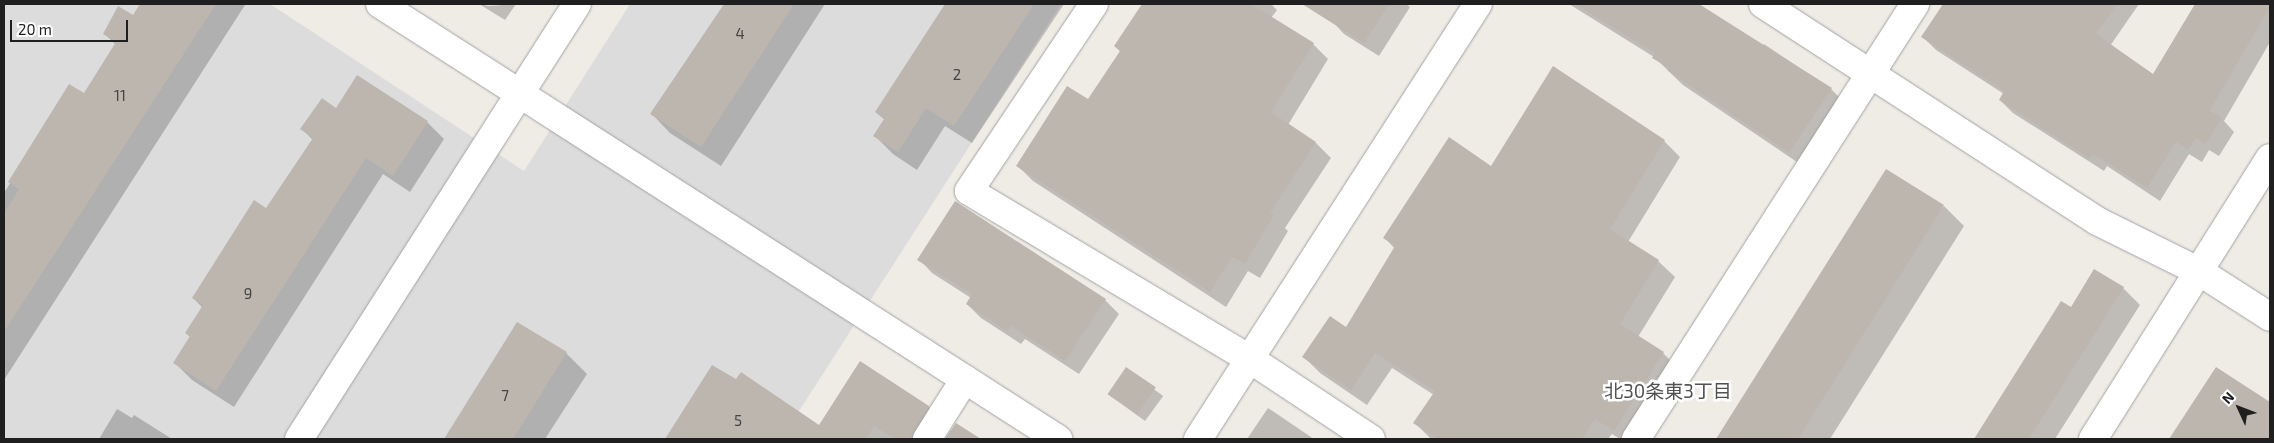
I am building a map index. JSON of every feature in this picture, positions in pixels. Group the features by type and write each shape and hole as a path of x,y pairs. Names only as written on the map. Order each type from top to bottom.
{"street":[{"path":"380,4 1058,439"},
{"path":"299,439 577,4"},
{"path":"1094,4 969,191 1250,359 1371,439"},
{"path":"1198,439 1478,4"},
{"path":"1763,4 2097,221 2200,272 2270,317"},
{"path":"1636,439 1915,4"},
{"path":"2093,439 2200,272 2270,158"},
{"path":"927,439 965,380"}],"shaded area":[{"path":"4,4 270,4 524,171 630,4 1061,4 781,439 4,439"}],"building":[{"path":"140,4 216,4 4,332 4,213 19,189 8,182 69,84 84,93 116,42 103,34 118,6 133,15"},
{"path":"724,4 794,4 701,147 650,114"},
{"path":"945,4 1034,4 954,126 926,108 898,152 873,136 884,119 875,112"},
{"path":"1142,4 1251,4 1314,43 1271,112 1316,142 1270,213 1274,215 1245,264 1232,257 1210,292 1016,166 1067,86 1088,99 1120,51 1114,46"},
{"path":"1302,4 1389,4 1364,43"},
{"path":"1575,4 1699,4 1832,88 1789,153 1668,71 1669,68 1652,58 1655,53"},
{"path":"1943,4 2117,4 2096,34 2153,74 2195,4 2270,4 2270,7 2210,110 2222,118 2205,144 2196,138 2188,150 2176,142 2147,188 2093,154 2090,159 1999,100 2004,91 1921,37"},
{"path":"1553,66 1665,140 1610,229 1659,260 1620,324 1664,352 1614,431 1595,419 1582,439 1437,439 1413,423 1435,391 1375,353 1351,390 1302,357 1330,316 1346,327 1395,246 1383,238 1449,137 1491,166"},
{"path":"357,75 428,121 393,176 366,158 216,391 173,363 190,336 185,333 203,305 192,298 254,200 266,208 313,138 300,129 322,98 336,108"},
{"path":"1886,169 1944,205 1798,439 1716,439"},
{"path":"955,201 1106,299 1065,361 1011,326 1007,331 966,304 972,294 917,260"},
{"path":"2094,269 2124,287 2029,439 1974,439 2061,301 2071,307"},
{"path":"517,322 567,352 513,439 444,439"},
{"path":"860,361 929,406 912,439 895,439 874,426 866,439 665,439 712,365 736,379 741,372 819,425"},
{"path":"1126,367 1156,387 1137,414 1108,394"},
{"path":"2216,367 2270,402 2270,439 2169,439"},
{"path":"956,423 981,439 945,439"}],"district":[{"name":"北30条東3丁目","path":"1668,391"}]}
